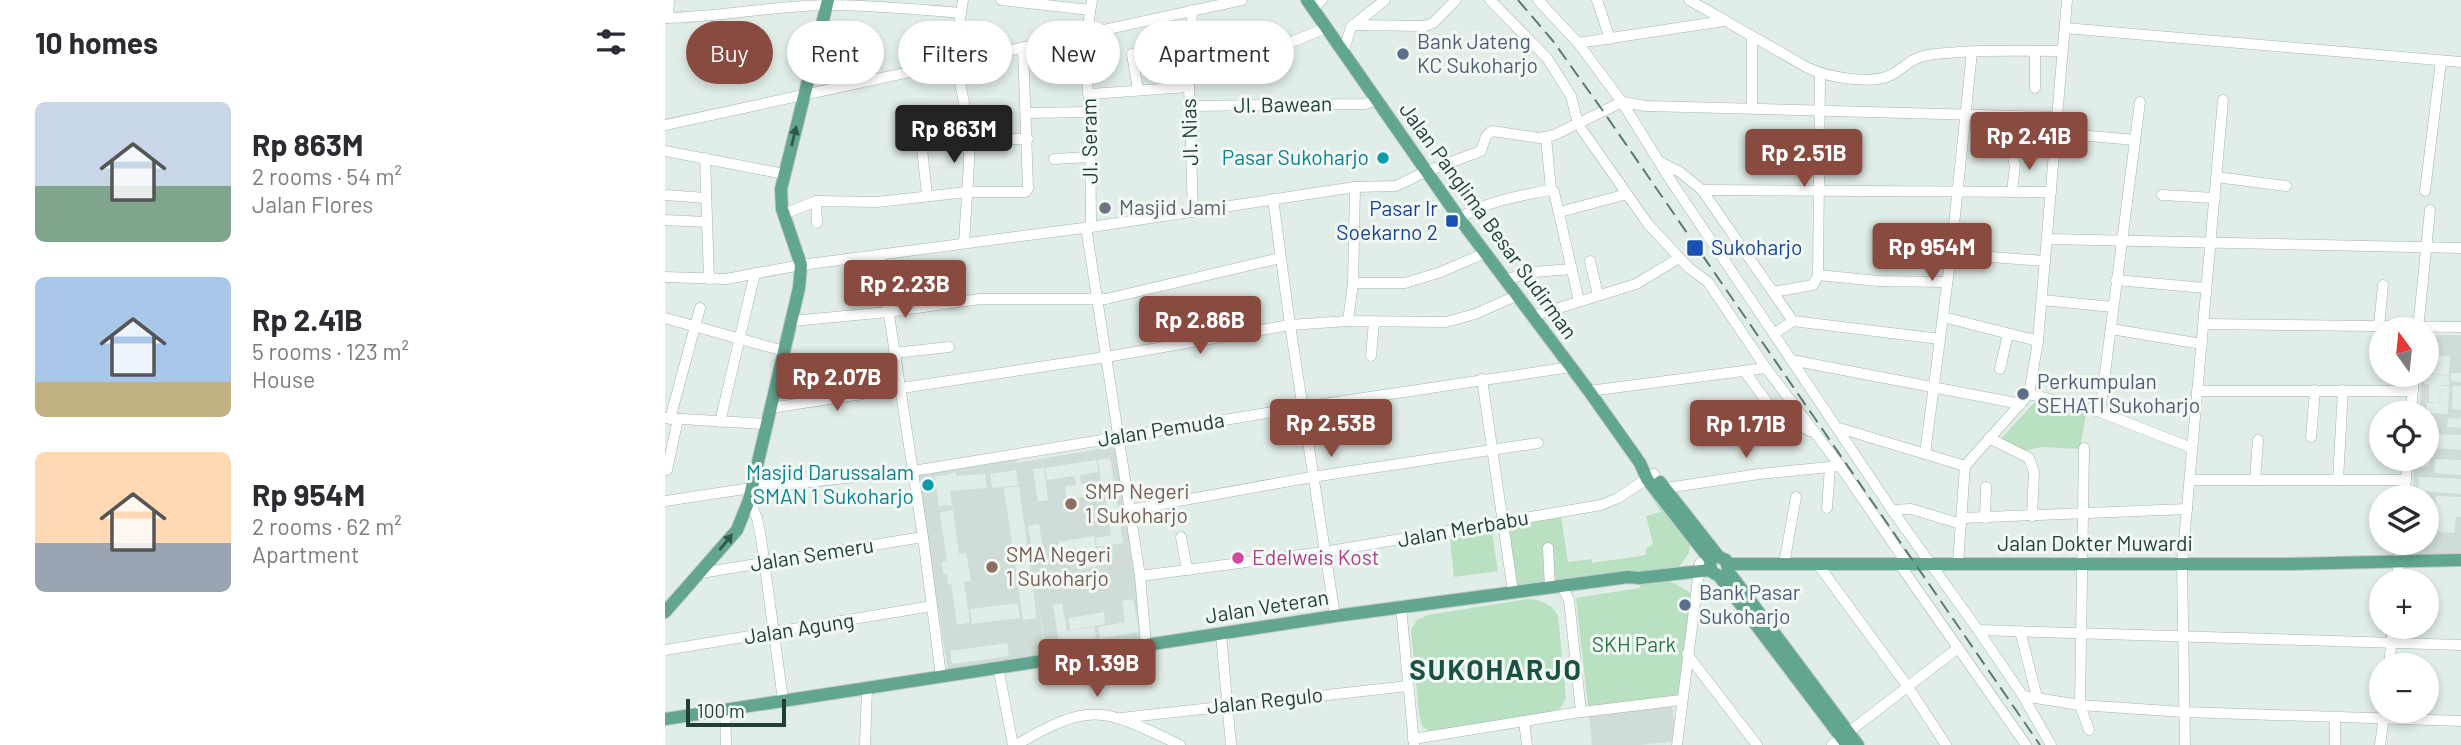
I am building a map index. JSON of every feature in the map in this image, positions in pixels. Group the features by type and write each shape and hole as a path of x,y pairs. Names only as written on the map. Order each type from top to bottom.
{"main road":[{"name":"Jalan Panglima Besar Sudirman","path":"1317,2 1326,28 1459,218 1590,391 1842,740 1859,745"},
{"path":"666,611 737,530 750,494 799,288 801,265 783,214 781,200 784,174 827,3"},
{"name":"Jalan Dokter Muwardi","path":"1714,566 2461,560"},
{"name":"Jalan Veteran","path":"665,719 1335,616 1714,566"}],"street":[{"path":"669,0 667,18 708,17 767,5 827,3 881,4 961,13"},
{"path":"740,0 740,12"},
{"path":"960,21 963,0"},
{"path":"1001,0 1091,5"},
{"path":"1120,26 1242,0"},
{"path":"1343,53 1351,29 1385,0"},
{"path":"1351,29 1425,26 1433,23 1456,0"},
{"path":"1490,0 1548,58 1571,96 1578,124 1648,224 1679,258 1705,278 1811,431"},
{"path":"1538,0 1578,43 1622,102 1671,181 1775,333 1835,427 2023,696 2051,745"},
{"path":"1597,0 1610,39"},
{"path":"1689,0 1752,38 1820,74 1881,79 1919,57 1972,52 2062,51"},
{"path":"1958,563 1965,466 2029,394 2038,341 2048,239 2067,0"},
{"name":"Jl. Nias","path":"1192,10 1189,106 1193,212"},
{"path":"1578,43 1724,22"},
{"path":"1294,41 1326,28"},
{"path":"2064,28 2461,62"},
{"path":"1752,38 1752,108"},
{"path":"2035,51 2035,88"},
{"path":"1925,454 1951,254 1972,52"},
{"path":"1132,54 1138,90"},
{"path":"1012,57 1026,55"},
{"path":"783,214 816,201 877,202 967,192 1027,191 1028,139 1023,56"},
{"path":"2425,191 2441,61"},
{"path":"1773,292 1813,285 1818,275 1820,74"},
{"path":"665,125 898,75"},
{"path":"960,84 969,127 964,243"},
{"name":"Jl. Seram","path":"1088,84 1091,158 1089,227 1097,299 1140,576 1146,644"},
{"path":"1090,94 1189,87"},
{"name":"Jl. Bawean","path":"1189,106 1365,104 1377,100"},
{"path":"2185,745 2182,564 2223,100"},
{"path":"665,276 717,279 1355,187 1396,186 1481,151 1486,136 1492,131 1546,137 1622,102 1646,106 2057,117"},
{"path":"2100,412 2140,102"},
{"path":"1026,113 1090,112"},
{"path":"2056,133 2134,140"},
{"path":"1546,137 1551,190 1560,212 1579,301"},
{"path":"921,139 927,195"},
{"path":"969,139 1028,139"},
{"path":"665,151 784,174"},
{"path":"2012,192 2015,165 2013,156"},
{"path":"705,158 707,222 717,279"},
{"path":"1055,159 1091,158"},
{"path":"1661,163 1679,172 1702,190 1793,321"},
{"path":"1671,181 1671,174 1679,172"},
{"path":"2216,177 2286,186"},
{"path":"1348,321 1353,283 1355,187"},
{"path":"1459,218 1474,209 1495,202 1551,190"},
{"path":"1702,190 2052,192"},
{"path":"1560,212 1627,194"},
{"path":"665,195 706,198"},
{"path":"2162,195 2215,198"},
{"path":"1273,199 1312,477 1335,616"},
{"path":"816,201 817,223"},
{"path":"2419,317 2430,210"},
{"path":"665,220 707,222"},
{"path":"2048,239 2461,248"},
{"path":"1353,283 1405,283 1441,272 1485,253"},
{"path":"1951,254 2045,261"},
{"path":"880,256 923,537 941,676"},
{"path":"792,321 888,312 988,298 1114,298 1280,258"},
{"path":"1533,316 1647,279 1679,258"},
{"path":"1590,261 1598,295"},
{"path":"1506,279 1534,272 1572,269"},
{"path":"720,422 755,273"},
{"path":"1818,275 1878,281 1947,282"},
{"path":"2116,280 2205,288"},
{"path":"2380,317 2383,285"},
{"path":"770,408 1106,357 1290,325 1348,321 1447,322 1475,314 1518,295"},
{"path":"2042,300 2113,307"},
{"path":"667,470 671,419 700,308"},
{"path":"666,315 784,351"},
{"path":"1943,317 2038,341"},
{"path":"1775,333 1793,321 1940,339"},
{"path":"1371,356 1374,322"},
{"path":"2203,324 2369,326"},
{"path":"2439,328 2461,327"},
{"path":"2111,329 2202,344"},
{"path":"2000,369 2008,334"},
{"path":"894,354 949,347"},
{"path":"1791,360 2021,404"},
{"path":"808,402 815,365"},
{"name":"Jalan Pemuda","path":"665,501 750,494 913,471 1303,407 1571,367"},
{"path":"1590,391 1766,368"},
{"path":"1745,372 1775,413 1818,435 1835,467 2026,745"},
{"path":"1482,379 1513,592"},
{"path":"2412,401 2413,387"},
{"path":"2311,437 2315,390"},
{"path":"2338,480 2343,390"},
{"path":"2197,391 2413,391"},
{"path":"2029,394 2100,412 2192,448"},
{"path":"671,419 766,424"},
{"path":"1835,427 1965,466"},
{"path":"1989,438 2029,458 2034,472 2032,516"},
{"path":"2255,480 2258,440"},
{"path":"1129,510 1312,477 1538,443"},
{"path":"2084,447 2080,705 2089,730"},
{"path":"1656,483 1835,467"},
{"path":"1827,508 1835,467"},
{"path":"2405,485 2407,471"},
{"path":"2190,480 2406,480"},
{"name":"Jalan Merbabu","path":"1140,576 1324,552 1503,523 1601,505 1656,483"},
{"path":"1985,517 1986,487"},
{"path":"750,494 759,525 783,700"},
{"path":"1784,564 1796,496"},
{"path":"1892,510 1911,509 1962,521 1985,517 2187,509"},
{"name":"Jalan Semeru","path":"701,573 923,537"},
{"path":"1181,537 1187,570"},
{"path":"1548,548 1561,586 1569,600 1581,712"},
{"path":"2398,569 2400,555"},
{"path":"1677,745 1687,654 1714,566"},
{"path":"1819,566 1908,687 1946,745"},
{"name":"Jalan Agung","path":"665,650 932,606"},
{"path":"1401,607 1413,742 1581,712 1681,700"},
{"path":"1978,630 2461,645"},
{"path":"2020,631 2037,697"},
{"path":"1221,634 1231,745"},
{"path":"2390,653 2391,639"},
{"path":"1842,740 1958,648"},
{"path":"1687,654 1757,745"},
{"path":"998,667 1014,745 1046,727 1086,713 1121,718 1180,745"},
{"name":"Jalan Regulo","path":"1121,718 1408,686"},
{"path":"865,745 867,689"},
{"path":"2023,696 2080,705 2184,712 2335,718 2369,716"},
{"path":"725,709 726,745"},
{"path":"2335,718 2335,745"},
{"path":"2439,719 2461,721"},
{"path":"1524,722 1527,745"},
{"path":"2380,745 2384,723"}],"shaded area":[{"path":"2439,335 2461,335 2461,373 2451,373 2450,381 2461,382 2461,386 2453,386 2452,409 2461,410 2461,415 2460,419 2448,418 2447,427 2461,428 2461,435 2439,434 2439,414 2448,414 2449,386 2441,386 2439,403 2441,385 2449,385 2449,376 2439,375 2449,375 2450,356 2439,355"},
{"path":"2421,387 2429,387 2429,401 2420,401"},
{"path":"1116,446 1144,641 1047,656 1034,577 1046,657 948,671 917,474 1016,459 1017,463","holes":["1110,458 1115,487 1102,489 1098,460","1096,460 1098,472 1080,475 1081,484 1094,482 1096,495 1067,499 1065,486 1076,485 1074,476 1047,480 1045,468","1044,468 1048,500 1038,502 1033,469","1016,470 1018,485 992,488 990,474","955,472 956,476 985,474 987,488 950,491 952,505 939,506 935,476 948,475 949,483 948,474","1019,486 1037,618 1023,620 1004,488","1115,487 1123,543 1097,547 1096,538 1111,535 1104,489","953,510 959,554 966,553 971,581 964,582 970,622 957,625 951,584 948,584 947,574 943,574 942,562 947,561 940,513","1039,524 1044,554 1033,556 1028,526","1094,536 1096,550 1060,555 1058,542","1108,552 1110,564 1080,569 1078,558","1133,599 1139,632 1100,639 1098,627 1125,622 1122,601","1018,603 1020,618 972,624 970,609","1062,603 1067,631 1094,627 1096,638 1059,644 1053,605","1104,612 1105,624 1070,630 1069,618","1007,643 1009,656 952,664 950,651"]},
{"path":"2439,448 2461,450 2461,460 2439,459"},
{"path":"2414,471 2461,475 2461,479 2419,477 2418,485 2413,485"},
{"path":"2439,492 2461,494 2461,497 2439,496"},
{"path":"2456,517 2461,517 2461,558 2412,559 2408,555 2439,555 2439,532 2454,533"},
{"path":"1672,704 1676,741 1639,745 1592,745 1589,714"}],"green space":[{"path":"2034,403 2086,414 2080,449 2041,447 2015,453 1995,445"},
{"path":"1653,482 1691,536 1689,553 1676,571 1516,589 1508,524 1561,516 1568,562 1592,559 1592,563 1646,555 1646,549 1653,544 1646,516 1661,512 1646,488"},
{"path":"1492,533 1498,571 1454,577 1450,539"},
{"name":"SKH Park","path":"1670,577 1671,583 1692,594 1681,697 1588,706 1576,598 1640,588 1639,580"},
{"path":"1528,599 1545,603 1558,616 1566,698 1560,709 1429,732 1422,726 1419,714 1411,630 1417,620 1428,615"}],"railway":[{"path":"1518,0 1553,41 1603,111 2040,745"}],"place":[{"name":"Bank Jateng KC Sukoharjo","path":"1403,54"},
{"name":"Pasar Sukoharjo","path":"1383,158"},
{"name":"Masjid Jami","path":"1105,208"},
{"name":"Pasar Ir Soekarno 2","path":"1452,221"},
{"name":"Sukoharjo","path":"1695,248"},
{"name":"Perkumpulan SEHATI Sukoharjo","path":"2023,394"},
{"name":"Masjid Darussalam SMAN 1 Sukoharjo","path":"928,485"},
{"name":"SMP Negeri 1 Sukoharjo","path":"1071,504"},
{"name":"Edelweis Kost","path":"1238,558"},
{"name":"SMA Negeri 1 Sukoharjo","path":"992,567"},
{"name":"Bank Pasar Sukoharjo","path":"1685,605"}],"district":[{"name":"SUKOHARJO","path":"1496,670"}]}
